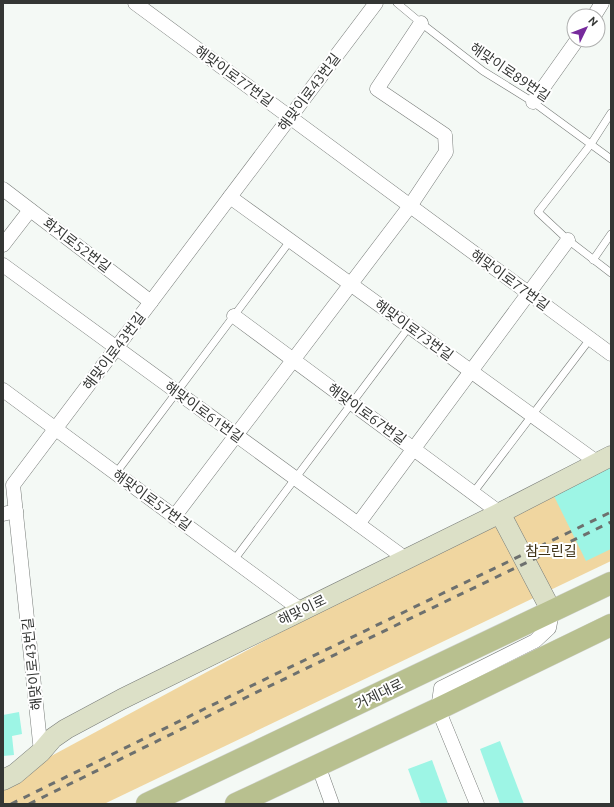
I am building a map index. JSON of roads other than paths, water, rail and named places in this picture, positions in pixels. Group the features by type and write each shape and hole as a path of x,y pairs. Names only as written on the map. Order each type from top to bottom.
{"main road":[{"name":"거제대로","path":"147,804 611,583"},
{"path":"239,803 611,625"}],"street":[{"name":"해맞이로77번길","path":"135,3 611,354"},
{"name":"해맞이로43번길","path":"41,752 9,512 13,485 376,3"},
{"path":"174,516 410,206 446,152 445,135 377,89 420,23"},
{"path":"533,102 571,48"},
{"name":"화지로52번길","path":"3,189 151,302"},
{"name":"해맞이로73번길","path":"230,197 532,416 604,460"},
{"path":"3,245 30,210"},
{"path":"358,524 568,240"},
{"name":"해맞이로61번길","path":"3,265 406,559"},
{"name":"해맞이로67번길","path":"234,316 500,513"},
{"name":"해맞이로57번길","path":"3,390 301,610"},
{"name":"해맞이로","path":"3,780 15,774 41,752 53,738 66,729 122,699 500,513 604,460"},
{"path":"477,804 438,709 441,688 535,641 548,628 552,612 500,513"},
{"path":"318,765 332,804"}],"lane":[{"name":"해맞이로89번길","path":"397,3 420,23 483,71 533,102 611,159"},
{"path":"611,113 591,144 538,212 568,240 611,273"},
{"path":"593,260 611,234"},
{"path":"116,473 290,241"},
{"path":"234,560 409,327"},
{"path":"473,493 590,339"}],"railway":[{"path":"11,804 611,512"},
{"path":"29,804 253,694 611,522"}],"park label":[{"name":"참그린길","path":"551,551"}]}
